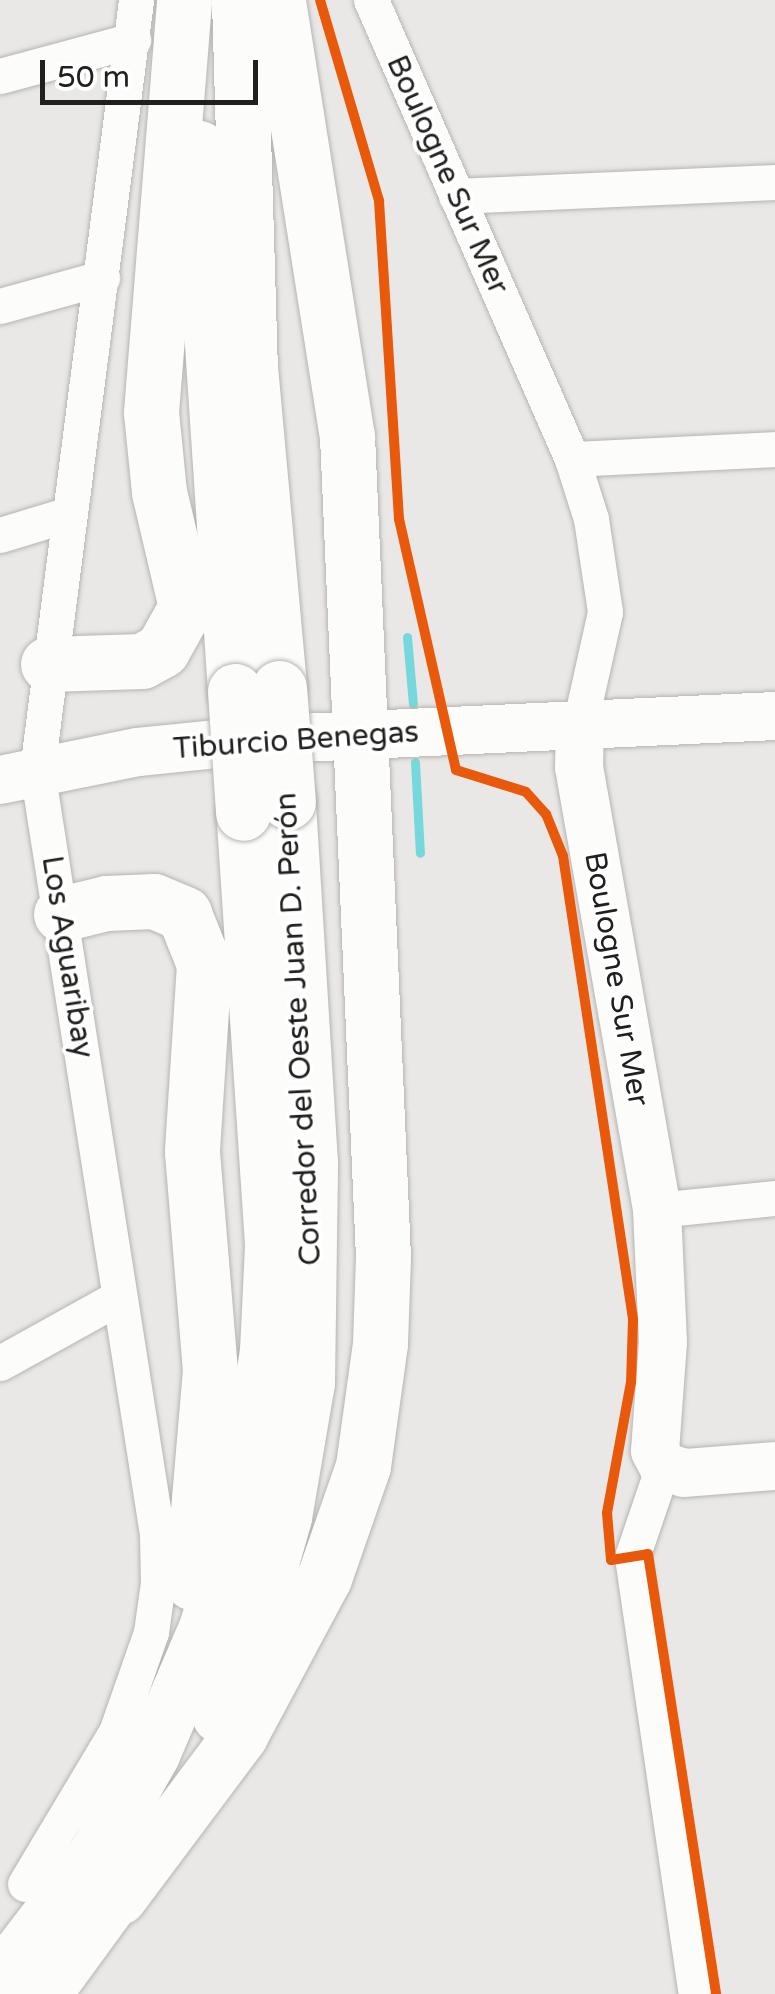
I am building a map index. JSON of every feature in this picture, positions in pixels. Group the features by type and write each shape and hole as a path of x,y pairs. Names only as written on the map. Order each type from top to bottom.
{"highway":[{"path":"48,664 142,662 171,640 186,607 160,492 151,412 184,0"},
{"name":"Corredor del Oeste Juan D. Perón","path":"53,1915 120,1897 243,1661 298,1452 312,1304 310,1163 266,807 200,161 197,0"},
{"name":"Corredor del Oeste Juan D. Perón","path":"239,0 257,690"},
{"path":"120,1897 240,1736 287,1654 324,1578 363,1466 379,1358 383,1257 347,437 278,0"},
{"name":"Corredor del Oeste Juan D. Perón","path":"0,1978 53,1915 152,1754 207,1624 230,1545 267,1351 272,1244 266,807"},
{"path":"60,914 106,902 154,901 184,914 204,964 192,1152 210,1370 196,1564 152,1754"},
{"name":"Corredor del Oeste Juan D. Perón","path":"43,1994 53,1915"}],"street":[{"name":"Los Aguaribay","path":"53,1915 151,1632 158,1534 60,914 19,775 48,664 136,0"},
{"name":"Boulogne Sur Mer","path":"371,0 572,459 598,550 605,612 580,724 579,766 657,1210 663,1342 655,1451 663,1466 632,1557 696,1994"},
{"path":"0,76 133,40"},
{"path":"456,196 775,182"},
{"path":"0,306 102,278"},
{"path":"572,459 775,449"},
{"path":"0,535 69,514"},
{"name":"Tiburcio Benegas","path":"19,775 198,746 362,734 775,716"},
{"path":"657,1210 775,1198"},
{"path":"0,1363 120,1297"},
{"path":"663,1466 684,1473 775,1466"}],"waterway":[{"path":"407,637 413,704"},
{"path":"415,762 420,853"}],"cycle path":[{"path":"320,0 379,201 399,519 456,770 526,792 546,814 563,856 633,1320 631,1382 607,1513 611,1560 648,1554 716,1994"}]}
